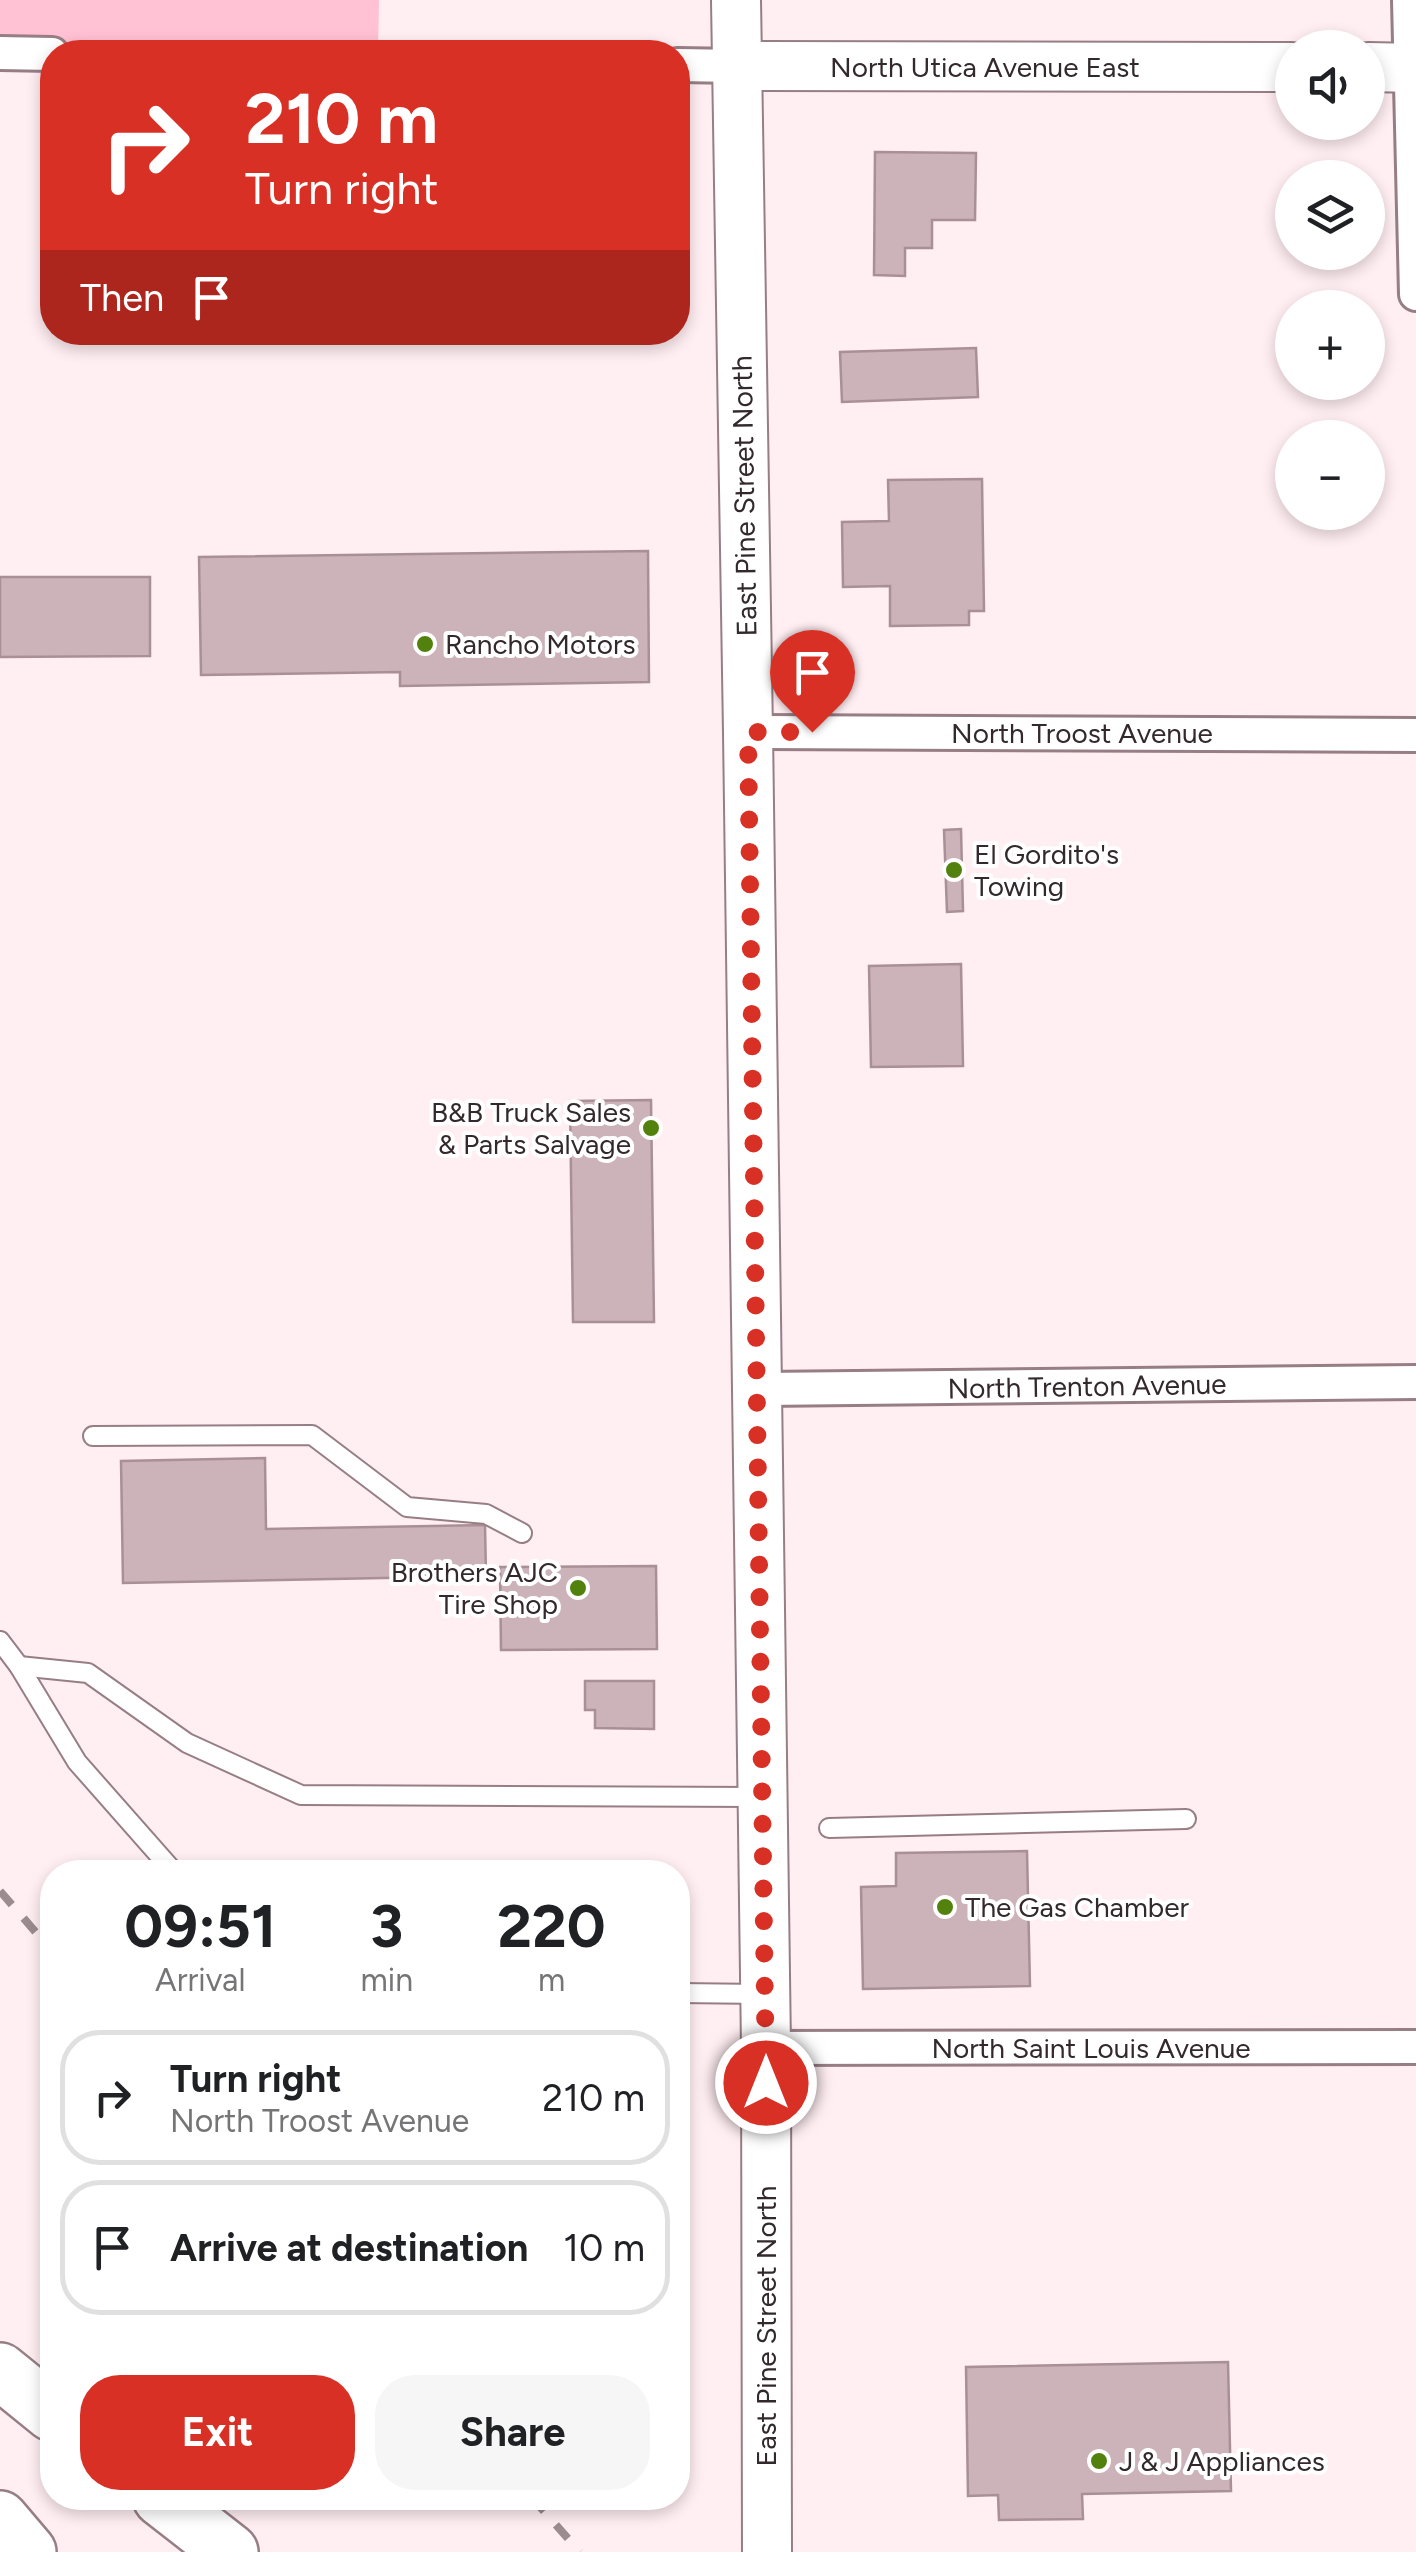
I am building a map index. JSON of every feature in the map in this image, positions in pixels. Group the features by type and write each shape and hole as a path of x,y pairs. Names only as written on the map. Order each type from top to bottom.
{"highway":[{"path":"0,2371 40,2403"},
{"path":"176,2510 230,2552"},
{"path":"0,2519 28,2552"}],"main road":[{"name":"East Pine Street North","path":"736,0 766,2048 767,2552"},
{"name":"North Utica Avenue East","path":"737,66 1275,67"}],"street":[{"path":"1410,0 1398,68 1416,294"},
{"path":"0,52 40,54"},
{"name":"North Utica Avenue East","path":"690,66 737,66"},
{"name":"North Troost Avenue","path":"748,732 1416,735"},
{"name":"North Trenton Avenue","path":"757,1389 1416,1382"},
{"name":"North Saint Louis Avenue","path":"766,2048 1416,2046"}],"lane":[{"path":"93,1436 312,1436 407,1507 486,1514 522,1533"},
{"path":"0,1640 77,1762 163,1860"},
{"path":"19,1666 88,1673 187,1742 301,1795 762,1796"},
{"path":"829,1828 1186,1820"},
{"path":"690,1993 765,1994"}],"shaded area":[{"path":"0,0 379,0 378,40 40,40 40,53 0,56"}],"building":[{"path":"875,152 976,153 975,220 932,220 932,248 905,248 905,276 874,275"},
{"path":"976,348 978,397 842,402 840,352"},
{"path":"982,479 984,611 969,611 969,625 890,626 890,586 843,587 842,522 889,521 888,480"},
{"name":"Rancho Motors","path":"648,551 649,682 400,686 400,672 201,675 199,557"},
{"path":"0,577 150,577 150,656 0,657"},
{"name":"El Gordito's Towing","path":"961,829 963,911 947,912 944,830"},
{"path":"961,964 963,1066 871,1067 869,966"},
{"path":"651,1100 654,1322 573,1322 570,1101"},
{"path":"265,1458 266,1529 485,1525 486,1576 123,1583 121,1461"},
{"name":"Brothers AJC Tire Shop","path":"656,1566 657,1649 501,1650 500,1567"},
{"path":"585,1681 654,1681 654,1729 595,1728 595,1710 585,1710"},
{"name":"The Gas Chamber","path":"1027,1851 1030,1986 863,1989 861,1887 896,1886 896,1853"},
{"name":"J & J Appliances","path":"1228,2362 1231,2491 1082,2494 1083,2519 999,2520 998,2495 968,2496 966,2367"}],"railway":[{"path":"0,1891 40,1937"},
{"path":"543,2510 580,2552"}],"place":[{"name":"Rancho Motors","path":"425,644"},
{"name":"El Gordito's Towing","path":"954,870"},
{"name":"B&B Truck Sales & Parts Salvage","path":"651,1128"},
{"name":"Brothers AJC Tire Shop","path":"578,1588"},
{"name":"The Gas Chamber","path":"945,1907"},
{"name":"J & J Appliances","path":"1099,2461"}],"route":[{"path":"766,2083 748,732 812,732"}]}
